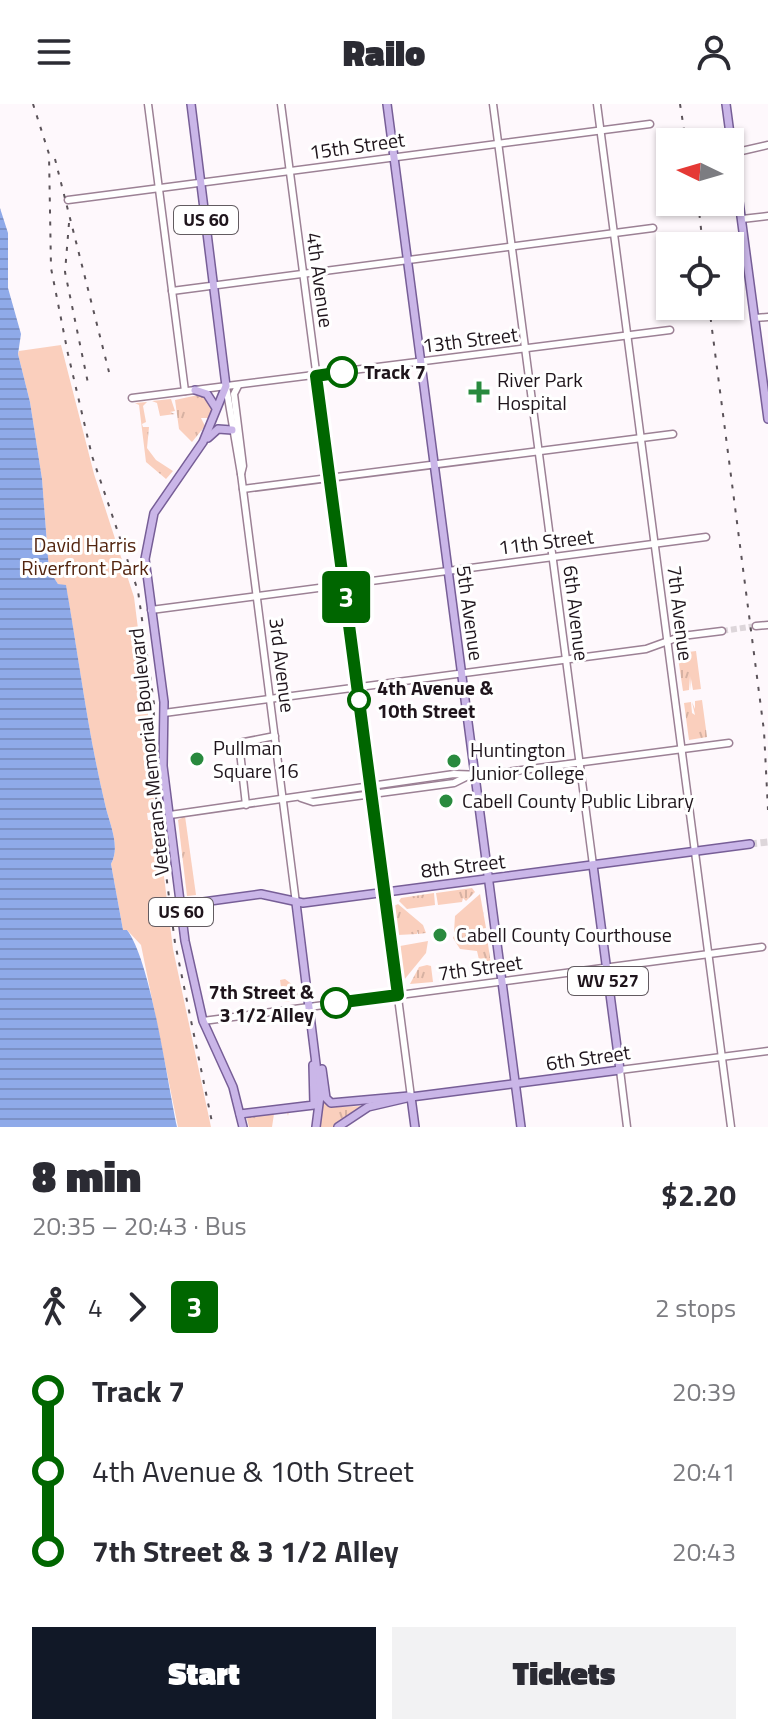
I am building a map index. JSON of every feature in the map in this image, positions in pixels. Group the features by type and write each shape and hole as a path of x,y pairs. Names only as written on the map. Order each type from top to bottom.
{"main road":[{"name":"3rd Avenue","path":"191,104 226,386"},
{"name":"5th Avenue","path":"387,104 462,673 471,776 521,1127"},
{"path":"726,104 729,128"},
{"path":"742,216 768,419"},
{"name":"Veterans Memorial Boulevard","path":"226,386 203,442 163,495 150,524 145,554 164,713 163,760 181,905 203,1021 233,1087 243,1127"},
{"path":"195,390 207,394 217,410"},
{"path":"203,442 218,429 232,430"},
{"name":"8th Street","path":"181,905 261,894 296,903 750,844"},
{"name":"6th Avenue","path":"593,865 620,1070"},
{"name":"3rd Avenue","path":"296,903 315,1051"},
{"path":"315,1051 326,1098 331,1103 397,1095 411,1097"},
{"path":"240,1114 314,1105 315,1051"},
{"path":"315,1051 321,1103 316,1127"},
{"name":"6th Street","path":"411,1097 620,1070"},
{"path":"338,1127 368,1107 411,1097"},
{"name":"4th Avenue","path":"411,1097 415,1127"}],"street":[{"path":"148,104 185,391"},
{"name":"4th Avenue","path":"281,104 411,1097"},
{"name":"6th Avenue","path":"493,104 593,865"},
{"name":"7th Avenue","path":"597,104 731,1127"},
{"name":"15th Street","path":"68,200 650,124"},
{"path":"744,150 768,145"},
{"path":"742,219 768,216"},
{"path":"172,291 653,228"},
{"path":"755,318 768,317"},
{"name":"13th Street","path":"132,398 670,330"},
{"name":"3rd Avenue","path":"226,386 241,474 296,903"},
{"name":"3rd Avenue","path":"238,386 234,394 243,466 241,474"},
{"path":"243,489 673,434"},
{"name":"11th Street","path":"151,610 706,537"},
{"path":"756,626 768,625"},
{"path":"164,713 566,660 722,631"},
{"path":"246,805 239,743 275,736"},
{"path":"170,815 301,798 313,802 371,790 454,783 471,776 729,743"},
{"name":"7th Street","path":"203,1021 762,947"},
{"name":"6th Street","path":"620,1070 768,1051"},
{"name":"6th Avenue","path":"620,1070 627,1127"}],"green space":[{"name":"David Harris Riverfront Park","path":"61,345 94,474 134,597 148,708 148,763 156,812 147,813 148,820 157,820 173,949 211,1127 178,1127 141,945 127,930 123,930 111,864 115,842 94,750 66,586 58,584 49,570 42,479 30,402 18,354 19,351"},
{"path":"198,395 206,398 212,409 209,418 201,418 205,426 192,442 179,429 175,400"},
{"path":"171,399 175,411 170,412 175,414 160,416 157,403 152,401"},
{"path":"147,402 143,406 146,422 142,424 149,427 147,448 156,460 173,471 166,479 146,462 139,405 135,403"},
{"path":"680,649 681,653 696,651 701,689 693,690 691,679 691,690 690,676 689,690 683,691 677,651"},
{"path":"702,700 707,737 689,740 684,703 691,702 695,715 692,702 695,709 695,701"},
{"path":"185,816 196,895 187,896 178,820"},
{"path":"472,888 475,892 466,901 463,898 462,902 438,905 436,893"},
{"path":"434,893 435,905 407,909 399,901 401,898"},
{"path":"480,894 486,928 454,932 455,916"},
{"path":"398,904 423,925 426,933 418,934 417,931 417,934 398,935 394,906"},
{"path":"486,930 491,965 488,969 480,964 477,951 460,949 453,938 455,934"},
{"path":"428,941 426,953 404,980 400,946"},
{"path":"431,966 433,982 410,984 419,967"},
{"path":"285,979 297,988 298,1000 283,1002 272,992 281,987 280,980"},
{"path":"323,1100 331,1107 363,1106 335,1127 318,1127"},
{"path":"289,1111 288,1116 287,1112 274,1114 272,1127 249,1127 247,1119 250,1115"}],"water":[{"path":"0,208 8,233 8,288 21,334 18,354 30,402 42,479 49,570 58,584 66,585 94,750 115,842 111,864 123,930 127,930 136,945 144,967 177,1127 0,1127"}],"tunnel":[{"path":"722,631 756,626"},
{"path":"750,844 768,842"}],"railway":[{"path":"33,104 49,154 51,268 68,354 92,456 138,591 154,704 153,774 175,943 213,1127"},
{"path":"680,104 684,128"},
{"path":"55,159 109,372"},
{"path":"700,216 701,232"},
{"path":"69,223 65,272 89,388"},
{"path":"711,320 764,731 768,810"}],"bus line":[{"name":"3","path":"336,1003 398,995 316,376 342,372"}],"place":[{"name":"Track 7","path":"342,372"},
{"name":"River Park Hospital","path":"479,392"},
{"name":"4th Avenue & 10th Street","path":"359,700"},
{"name":"Pullman Square 16","path":"197,759"},
{"name":"Huntington Junior College","path":"454,761"},
{"name":"Cabell County Public Library","path":"446,801"},
{"name":"Cabell County Courthouse","path":"440,935"},
{"name":"7th Street & 3 1/2 Alley","path":"336,1003"}]}
